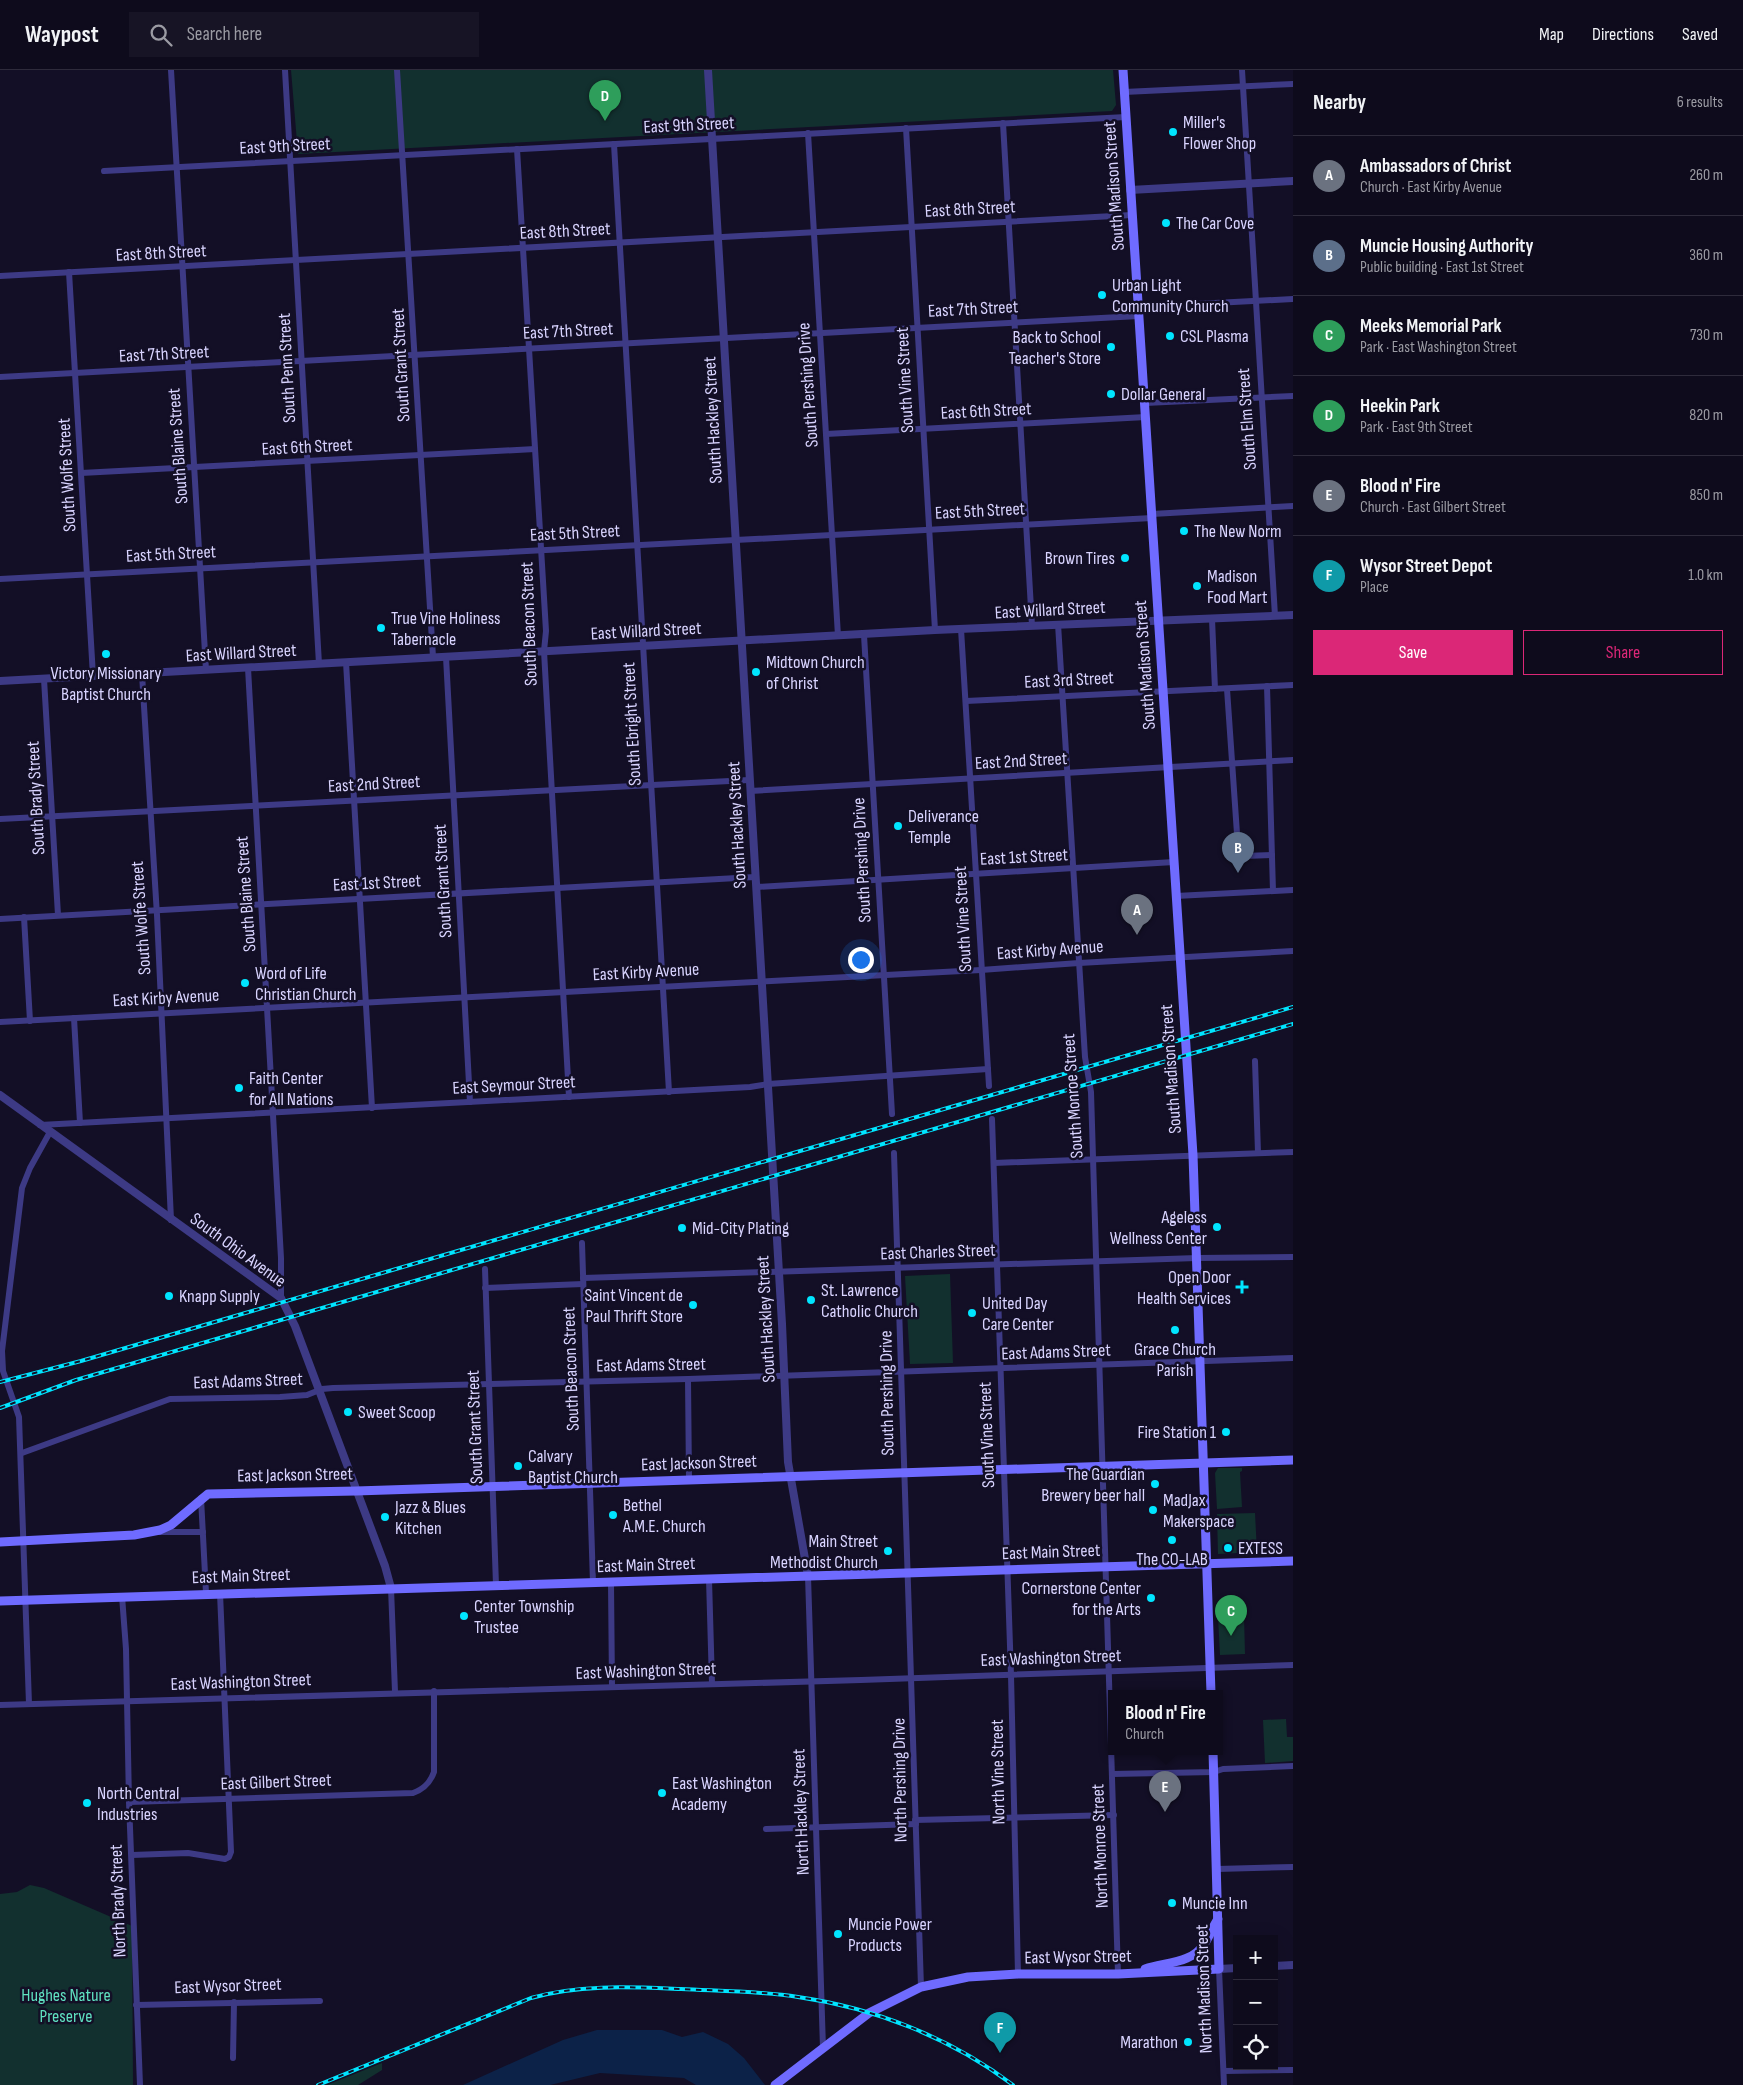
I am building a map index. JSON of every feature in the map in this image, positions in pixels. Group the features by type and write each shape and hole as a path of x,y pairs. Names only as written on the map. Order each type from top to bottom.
{"main road":[{"name":"South Madison Street","path":"1123,70 1194,1155 1211,1690"},
{"name":"East Jackson Street","path":"201,1498 212,1493 689,1480 1293,1460"},
{"path":"0,1542 148,1533 172,1525 201,1498"},
{"name":"East Main Street","path":"0,1601 1293,1561"},
{"name":"North Madison Street","path":"1213,1755 1219,1969"},
{"path":"1133,1973 1177,1962 1195,1953 1204,1944 1218,1917"},
{"name":"East Wysor Street","path":"775,2085 870,2013 921,1987 968,1977 1018,1974 1118,1974 1219,1969"}],"street":[{"name":"South Blaine Street","path":"171,70 206,670"},
{"name":"South Penn Street","path":"285,70 319,664"},
{"name":"South Grant Street","path":"397,70 433,658"},
{"name":"South Hackley Street","path":"708,70 790,1476 808,1576"},
{"name":"South Elm Street","path":"1242,70 1275,616"},
{"path":"1124,92 1293,84"},
{"name":"East 9th Street","path":"104,171 1126,117"},
{"path":"1003,123 1032,626"},
{"name":"South Vine Street","path":"906,128 935,630"},
{"name":"South Pershing Drive","path":"808,133 838,636"},
{"name":"South Ebright Street","path":"614,144 669,1092"},
{"name":"South Beacon Street","path":"517,149 546,631 544,651 569,1097"},
{"path":"1130,190 1293,181"},
{"name":"East 8th Street","path":"0,276 1132,215"},
{"name":"South Wolfe Street","path":"69,272 93,676"},
{"name":"East 7th Street","path":"0,377 917,328 1293,299"},
{"path":"1145,404 1293,396"},
{"name":"East 6th Street","path":"826,434 1146,417"},
{"name":"East 6th Street","path":"81,473 535,449"},
{"name":"East 5th Street","path":"0,579 1152,516 1293,506"},
{"name":"East Willard Street","path":"0,681 935,630 1293,615"},
{"path":"1212,619 1215,689"},
{"name":"South Monroe Street","path":"1058,624 1085,1057 1091,1092 1106,1567"},
{"name":"South Vine Street","path":"961,629 981,970 990,1086"},
{"name":"South Pershing Drive","path":"864,634 892,1114"},
{"name":"South Grant Street","path":"446,657 470,1102"},
{"path":"346,662 372,1108"},
{"name":"South Blaine Street","path":"248,668 268,1008 281,1258 281,1298"},
{"name":"South Wolfe Street","path":"142,674 162,1014 171,1220"},
{"name":"South Brady Street","path":"44,679 58,915"},
{"name":"East 3rd Street","path":"966,701 1293,685"},
{"path":"1267,686 1273,891"},
{"path":"1227,688 1239,852 1244,856 1272,855"},
{"name":"East 2nd Street","path":"750,791 1293,760"},
{"name":"East 2nd Street","path":"0,819 749,780"},
{"name":"East 1st Street","path":"756,887 1174,862"},
{"name":"East 1st Street","path":"0,919 755,877"},
{"path":"1176,896 1293,890"},
{"path":"24,917 30,1021"},
{"name":"East Kirby Avenue","path":"0,1022 981,970 1293,951"},
{"path":"74,1018 80,1123"},
{"path":"1255,1061 1258,1153"},
{"name":"East Seymour Street","path":"40,1125 669,1092 988,1069"},
{"name":"South Ohio Avenue","path":"0,1095 281,1298 295,1326 319,1389 385,1566 391,1588"},
{"name":"South Vine Street","path":"992,1119 1007,1570"},
{"path":"29,1704 22,1453 19,1418 2,1365 9,1287 22,1188 30,1168 50,1132"},
{"path":"994,1163 1293,1152"},
{"name":"South Pershing Drive","path":"894,1153 908,1573"},
{"name":"South Beacon Street","path":"582,1243 588,1381 593,1583"},
{"name":"East Charles Street","path":"485,1288 583,1281 779,1272 1198,1258 1293,1257"},
{"name":"South Grant Street","path":"485,1269 496,1585"},
{"path":"0,1290 9,1287"},
{"name":"East Adams Street","path":"22,1453 170,1398 280,1397 307,1395 319,1389 1099,1366 1293,1358"},
{"path":"688,1379 689,1480"},
{"path":"201,1498 206,1594"},
{"path":"148,1533 203,1532"},
{"name":"North Monroe Street","path":"1106,1567 1109,1690"},
{"name":"North Vine Street","path":"1007,1570 1018,1974"},
{"name":"North Pershing Drive","path":"908,1573 921,1987"},
{"name":"North Hackley Street","path":"808,1576 823,2048"},
{"path":"709,1579 712,1684"},
{"path":"610,1583 612,1687"},
{"path":"391,1588 395,1692"},
{"path":"132,1855 188,1853 222,1859 229,1857 231,1852 220,1593"},
{"name":"North Brady Street","path":"122,1596 126,1649 129,1802 140,2085"},
{"name":"East Washington Street","path":"0,1705 1293,1665"},
{"name":"East Gilbert Street","path":"129,1802 408,1794 424,1788 429,1783 434,1772 434,1691"},
{"name":"North Monroe Street","path":"1111,1755 1118,1974"},
{"path":"1112,1774 1214,1772 1223,1769 1293,1766"},
{"path":"766,1829 1014,1818 1114,1816"},
{"path":"1217,1869 1293,1867"},
{"path":"1278,1966 1293,1965"},
{"name":"East Wysor Street","path":"1219,1969 1233,1968"},
{"name":"North Madison Street","path":"1219,1969 1224,2085"},
{"name":"East Wysor Street","path":"136,2005 320,2001"},
{"path":"233,2058 234,2002"},
{"path":"1224,2070 1293,2070"}],"green space":[{"path":"291,70 1113,70 1116,105 1112,111 298,154"},
{"path":"950,1274 953,1363 910,1364 905,1276"},
{"path":"1218,1468 1242,1468 1240,1472 1242,1507 1217,1509 1215,1473"},
{"path":"1255,1513 1257,1552 1218,1554 1217,1514"},
{"path":"1244,1616 1245,1654 1220,1655 1218,1617"},
{"path":"1286,1719 1287,1737 1293,1737 1293,1761 1265,1763 1263,1720"},
{"name":"Hughes Nature Preserve","path":"30,1885 44,1888 132,1926 133,2085 0,2085 0,1894 17,1892"},
{"path":"382,2063 382,2070 358,2085 327,2085"}],"water":[{"path":"597,2030 662,2030 682,2037 703,2032 728,2044 744,2058 765,2085 696,2085 684,2078 600,2073 550,2085 463,2085 563,2040"}],"railway":[{"path":"0,1382 81,1361 1293,1007"},
{"path":"0,1408 76,1380 1293,1024"},
{"path":"318,2085 531,1998 568,1990 624,1987 769,1994 827,2002 855,2009 884,2017 938,2039 989,2068 1013,2085"}],"place":[{"name":"Heekin Park","path":"605,121"},
{"name":"Miller's Flower Shop","path":"1173,132"},
{"name":"The Car Cove","path":"1166,223"},
{"name":"Urban Light Community Church","path":"1102,295"},
{"name":"CSL Plasma","path":"1170,336"},
{"name":"Back to School Teacher's Store","path":"1111,347"},
{"name":"Dollar General","path":"1111,394"},
{"name":"The New Norm","path":"1184,531"},
{"name":"Brown Tires","path":"1125,558"},
{"name":"Madison Food Mart","path":"1197,586"},
{"name":"True Vine Holiness Tabernacle","path":"381,628"},
{"name":"Victory Missionary Baptist Church","path":"106,654"},
{"name":"Midtown Church of Christ","path":"756,672"},
{"name":"Deliverance Temple","path":"898,826"},
{"name":"Muncie Housing Authority","path":"1238,873"},
{"name":"Ambassadors of Christ","path":"1137,935"},
{"name":"Word of Life Christian Church","path":"245,983"},
{"name":"Faith Center for All Nations","path":"239,1088"},
{"name":"Ageless Wellness Center","path":"1217,1227"},
{"name":"Mid-City Plating","path":"682,1228"},
{"name":"Open Door Health Services","path":"1242,1287"},
{"name":"Knapp Supply","path":"169,1296"},
{"name":"St. Lawrence Catholic Church","path":"811,1300"},
{"name":"Saint Vincent de Paul Thrift Store","path":"693,1305"},
{"name":"United Day Care Center","path":"972,1313"},
{"name":"Grace Church Parish","path":"1175,1330"},
{"name":"Sweet Scoop","path":"348,1412"},
{"name":"Fire Station 1","path":"1226,1432"},
{"name":"Calvary Baptist Church","path":"518,1466"},
{"name":"The Guardian Brewery beer hall","path":"1155,1484"},
{"name":"MadJax Makerspace","path":"1153,1510"},
{"name":"Bethel A.M.E. Church","path":"613,1515"},
{"name":"Jazz & Blues Kitchen","path":"385,1517"},
{"name":"The CO-LAB","path":"1172,1540"},
{"name":"EXTESS","path":"1228,1548"},
{"name":"Main Street Methodist Church","path":"888,1551"},
{"name":"Cornerstone Center for the Arts","path":"1151,1598"},
{"name":"Center Township Trustee","path":"464,1616"},
{"name":"Meeks Memorial Park","path":"1231,1636"},
{"name":"East Washington Academy","path":"662,1793"},
{"name":"North Central Industries","path":"87,1803"},
{"name":"Blood n' Fire","path":"1165,1812"},
{"name":"Muncie Inn","path":"1172,1903"},
{"name":"Muncie Power Products","path":"838,1934"},
{"name":"Marathon","path":"1188,2042"},
{"name":"Wysor Street Depot","path":"1000,2053"}]}
